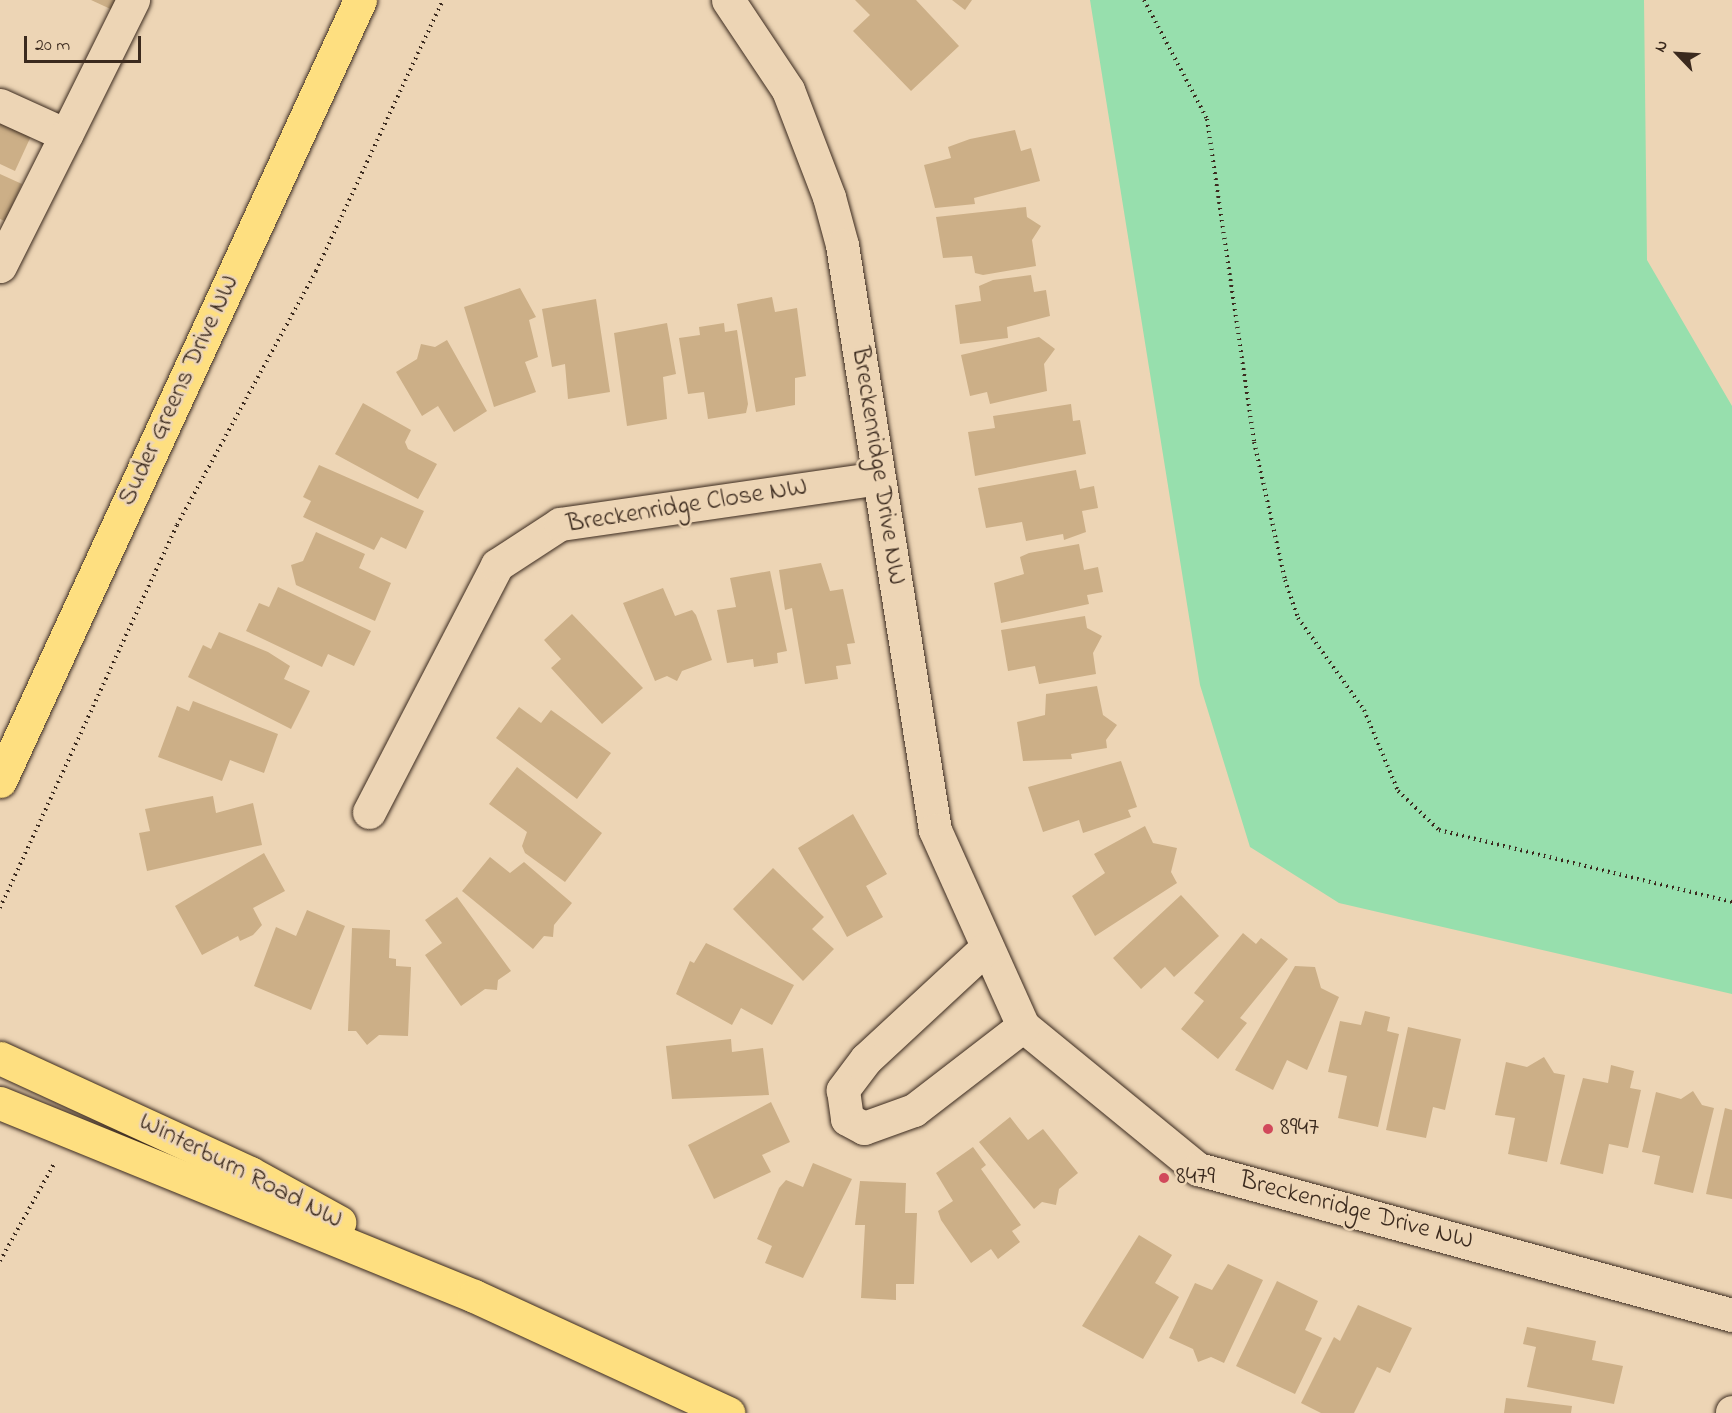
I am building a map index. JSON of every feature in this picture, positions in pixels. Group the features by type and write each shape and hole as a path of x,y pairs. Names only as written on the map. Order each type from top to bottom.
{"main road":[{"name":"Suder Greens Drive NW","path":"0,781 360,0"},
{"name":"Winterburn Road NW","path":"0,1058 250,1173 474,1296"},
{"name":"Winterburn Road NW","path":"0,1102 474,1296 728,1413"}],"street":[{"path":"0,266 134,0"},
{"name":"Breckenridge Drive NW","path":"728,0 788,90 813,144 842,244 935,830 1023,1026 1198,1169 1732,1315"},
{"path":"0,105 66,135"},
{"name":"Breckenridge Close NW","path":"369,812 497,566 560,524 878,478"},
{"path":"987,947 866,1059 843,1090 847,1119 864,1128 914,1110 1023,1026"}],"path":[{"path":"0,908 177,525 316,271 443,0"},
{"path":"1144,0 1207,119 1254,442 1285,580 1304,628 1364,710 1398,791 1438,830 1732,902"},
{"path":"0,1261 56,1160 48,1156"}],"green space":[{"path":"1090,0 1644,0 1647,260 1732,406 1732,994 1339,903 1250,847 1200,685"}],"building":[{"path":"91,0 123,0 117,12"},
{"path":"855,0 916,0 959,46 911,91 853,31 870,15"},
{"path":"952,0 972,0 965,10"},
{"path":"0,120 32,134 15,171 0,164"},
{"path":"1015,130 1021,151 1031,148 1040,181 974,198 975,204 935,208 924,165 951,158 948,147 970,139"},
{"path":"0,174 22,184 5,221 0,219"},
{"path":"1026,207 1027,217 1041,226 1032,240 1036,266 983,275 975,273 972,256 943,258 936,217"},
{"path":"1031,275 1034,292 1046,290 1050,316 1007,327 1008,338 960,344 955,305 981,301 979,286 993,280"},
{"path":"520,288 536,317 529,320 538,357 525,362 536,392 494,407 464,307"},
{"path":"772,297 775,312 797,308 806,376 795,378 795,405 756,412 737,304"},
{"path":"596,299 610,392 568,399 565,364 552,367 542,309"},
{"path":"667,323 676,374 663,377 667,419 627,426 614,333"},
{"path":"724,323 725,332 737,330 748,404 746,413 708,419 704,392 688,394 679,338 700,335 699,327"},
{"path":"1039,337 1055,349 1044,364 1047,391 990,404 987,392 970,396 961,355"},
{"path":"447,340 487,411 454,432 438,406 422,416 396,372 417,359 421,344 435,347"},
{"path":"363,403 411,430 405,442 408,449 437,464 418,499 335,454"},
{"path":"1071,404 1073,421 1080,420 1086,454 975,476 968,432 995,428 993,416"},
{"path":"319,465 424,511 406,549 381,537 374,550 303,517 311,501 303,497"},
{"path":"1076,470 1080,489 1094,486 1098,508 1082,511 1086,532 1064,540 1063,534 1026,541 1022,522 986,528 978,488"},
{"path":"316,532 365,554 359,568 391,583 375,621 296,585 291,565 303,561"},
{"path":"1079,544 1084,570 1098,567 1103,592 1087,595 1089,604 1001,623 994,583 1024,574 1020,557 1029,553"},
{"path":"821,563 830,591 843,589 855,643 847,644 851,664 836,666 838,679 805,684 792,608 785,610 779,570"},
{"path":"770,571 787,651 777,653 778,663 754,667 753,659 727,663 717,610 736,607 730,578"},
{"path":"278,587 371,631 354,666 328,654 322,667 246,631 259,603 269,607"},
{"path":"663,588 675,616 692,610 696,615 712,660 682,671 677,681 667,676 655,681 623,603"},
{"path":"572,614 643,688 602,724 551,668 561,659 544,640"},
{"path":"1085,616 1087,628 1102,636 1093,653 1096,674 1039,684 1035,666 1008,671 1001,630"},
{"path":"219,632 268,652 290,666 284,679 310,691 291,729 188,677 203,645 211,649"},
{"path":"1097,686 1103,715 1117,725 1106,740 1107,748 1071,754 1072,759 1023,761 1017,722 1045,715 1046,694"},
{"path":"193,701 278,734 264,773 230,760 222,781 158,757 177,706 189,711"},
{"path":"519,707 541,723 551,710 611,753 577,799 496,738"},
{"path":"1121,761 1137,807 1128,810 1131,817 1083,833 1079,820 1043,832 1028,787"},
{"path":"517,767 602,833 565,882 525,853 522,846 527,832 489,804"},
{"path":"213,796 216,813 253,803 262,845 147,871 139,833 150,831 145,809"},
{"path":"853,814 887,874 866,886 883,917 847,937 798,848"},
{"path":"1145,826 1153,843 1177,848 1171,872 1177,883 1095,936 1072,896 1105,873 1094,854"},
{"path":"264,853 285,891 253,908 262,925 253,935 240,941 238,936 202,955 175,906"},
{"path":"490,857 510,873 524,862 572,903 554,925 553,937 544,936 533,949 462,891"},
{"path":"773,868 824,917 812,929 834,949 803,981 733,909"},
{"path":"1181,895 1219,936 1174,977 1165,967 1141,989 1113,958"},
{"path":"457,897 511,971 498,980 497,990 485,989 461,1006 425,955 442,943 425,920"},
{"path":"307,910 345,926 311,1010 254,986 276,927 296,936"},
{"path":"352,928 390,930 389,958 396,959 396,966 411,967 408,1036 379,1035 367,1045 356,1031 348,1031"},
{"path":"1243,933 1256,944 1261,938 1288,959 1240,1018 1247,1023 1218,1059 1181,1029 1204,1001 1194,993"},
{"path":"706,943 794,985 772,1025 741,1008 732,1025 676,994 690,961 694,963"},
{"path":"1295,966 1315,967 1321,988 1339,997 1307,1070 1287,1060 1273,1090 1235,1070"},
{"path":"1365,1011 1390,1017 1387,1031 1399,1034 1378,1127 1338,1118 1347,1076 1328,1072 1340,1021 1361,1025"},
{"path":"1408,1027 1461,1039 1445,1110 1433,1107 1426,1138 1386,1130"},
{"path":"731,1039 732,1052 763,1048 769,1095 672,1099 666,1046"},
{"path":"1544,1057 1554,1073 1565,1075 1547,1162 1508,1154 1515,1118 1495,1115 1506,1062 1527,1067"},
{"path":"1611,1065 1634,1071 1630,1088 1641,1090 1628,1148 1609,1144 1603,1174 1560,1164 1583,1078 1608,1083"},
{"path":"1693,1091 1702,1105 1714,1108 1693,1193 1654,1184 1660,1156 1642,1152 1656,1092 1681,1099"},
{"path":"771,1102 790,1142 762,1155 771,1172 714,1199 688,1145"},
{"path":"1725,1108 1732,1110 1732,1199 1706,1194"},
{"path":"1010,1117 1028,1140 1043,1129 1078,1173 1059,1189 1056,1205 1042,1202 1034,1209 979,1142"},
{"path":"973,1147 986,1165 981,1169 1021,1225 1012,1231 1020,1242 998,1259 991,1249 971,1263 941,1220 938,1211 953,1201 936,1173"},
{"path":"813,1163 852,1179 803,1278 765,1263 772,1246 757,1239 779,1188 786,1180 803,1187"},
{"path":"860,1181 906,1183 905,1213 917,1213 914,1284 896,1284 896,1300 861,1298 865,1225 855,1225"},
{"path":"1139,1235 1172,1255 1155,1283 1179,1297 1143,1359 1082,1326"},
{"path":"1228,1264 1263,1280 1224,1363 1211,1357 1198,1362 1193,1349 1169,1338 1195,1283 1212,1290"},
{"path":"1277,1281 1318,1301 1305,1330 1322,1338 1295,1394 1236,1366"},
{"path":"1358,1305 1412,1328 1390,1373 1377,1367 1354,1413 1321,1413 1301,1403 1334,1337 1340,1341"},
{"path":"1527,1327 1596,1341 1592,1360 1623,1366 1614,1404 1527,1387 1536,1347 1523,1344"},
{"path":"1506,1398 1572,1406 1571,1413 1504,1413"}],"place":[{"name":"8947","path":"1268,1129"},
{"name":"8479","path":"1164,1178"}]}
